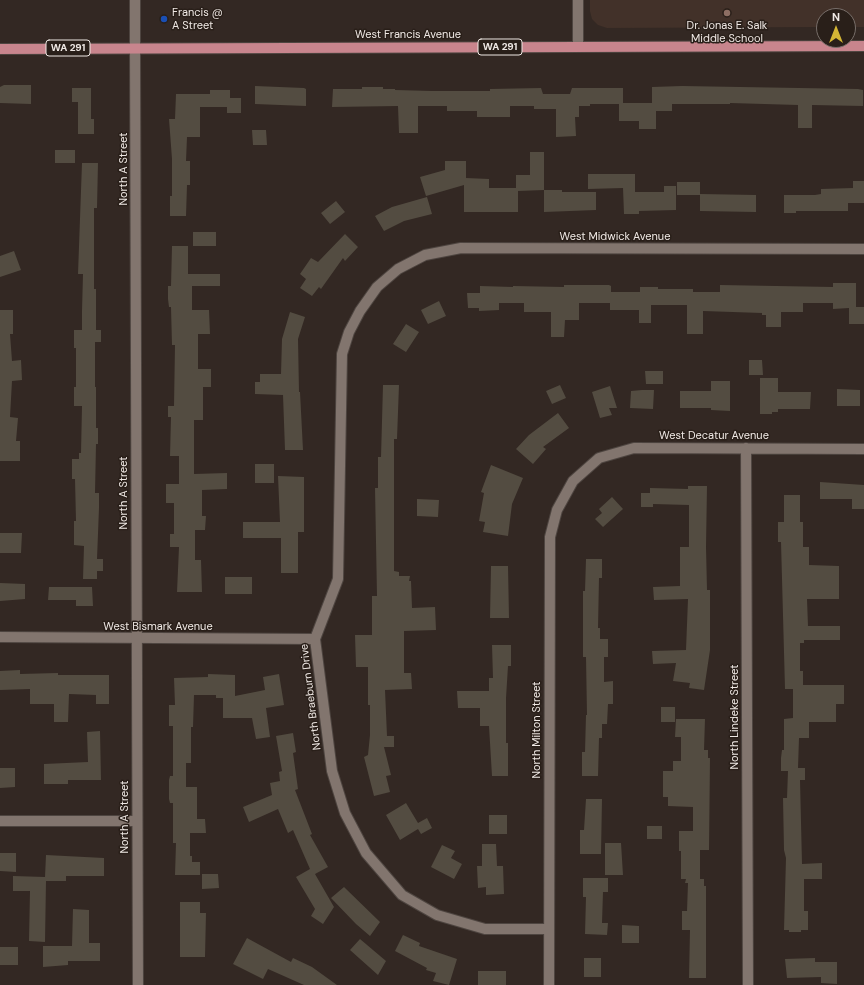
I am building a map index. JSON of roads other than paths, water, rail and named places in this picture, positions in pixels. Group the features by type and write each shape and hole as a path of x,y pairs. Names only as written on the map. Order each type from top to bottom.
{"main road":[{"name":"West Francis Avenue","path":"0,49 864,46"}],"street":[{"name":"North A Street","path":"135,0 138,985"},
{"path":"578,0 578,46"},
{"name":"West Midwick Avenue","path":"377,287 398,270 425,255 461,248 864,249"},
{"name":"North Braeburn Drive","path":"377,287 360,311 349,332 342,354 338,579 315,639 332,771 344,813 366,853 402,895 437,915 485,929 548,929"},
{"name":"West Decatur Avenue","path":"574,481 599,458 634,448 864,449"},
{"name":"North Lindeke Street","path":"746,448 748,985"},
{"name":"North Milton Street","path":"549,985 550,537 557,510 574,481"},
{"name":"West Bismark Avenue","path":"0,637 315,639"},
{"path":"0,821 137,821"}],"place":[{"name":"Dr. Jonas E. Salk Middle School","path":"727,13"},
{"name":"Francis @ A Street","path":"164,19"}]}
